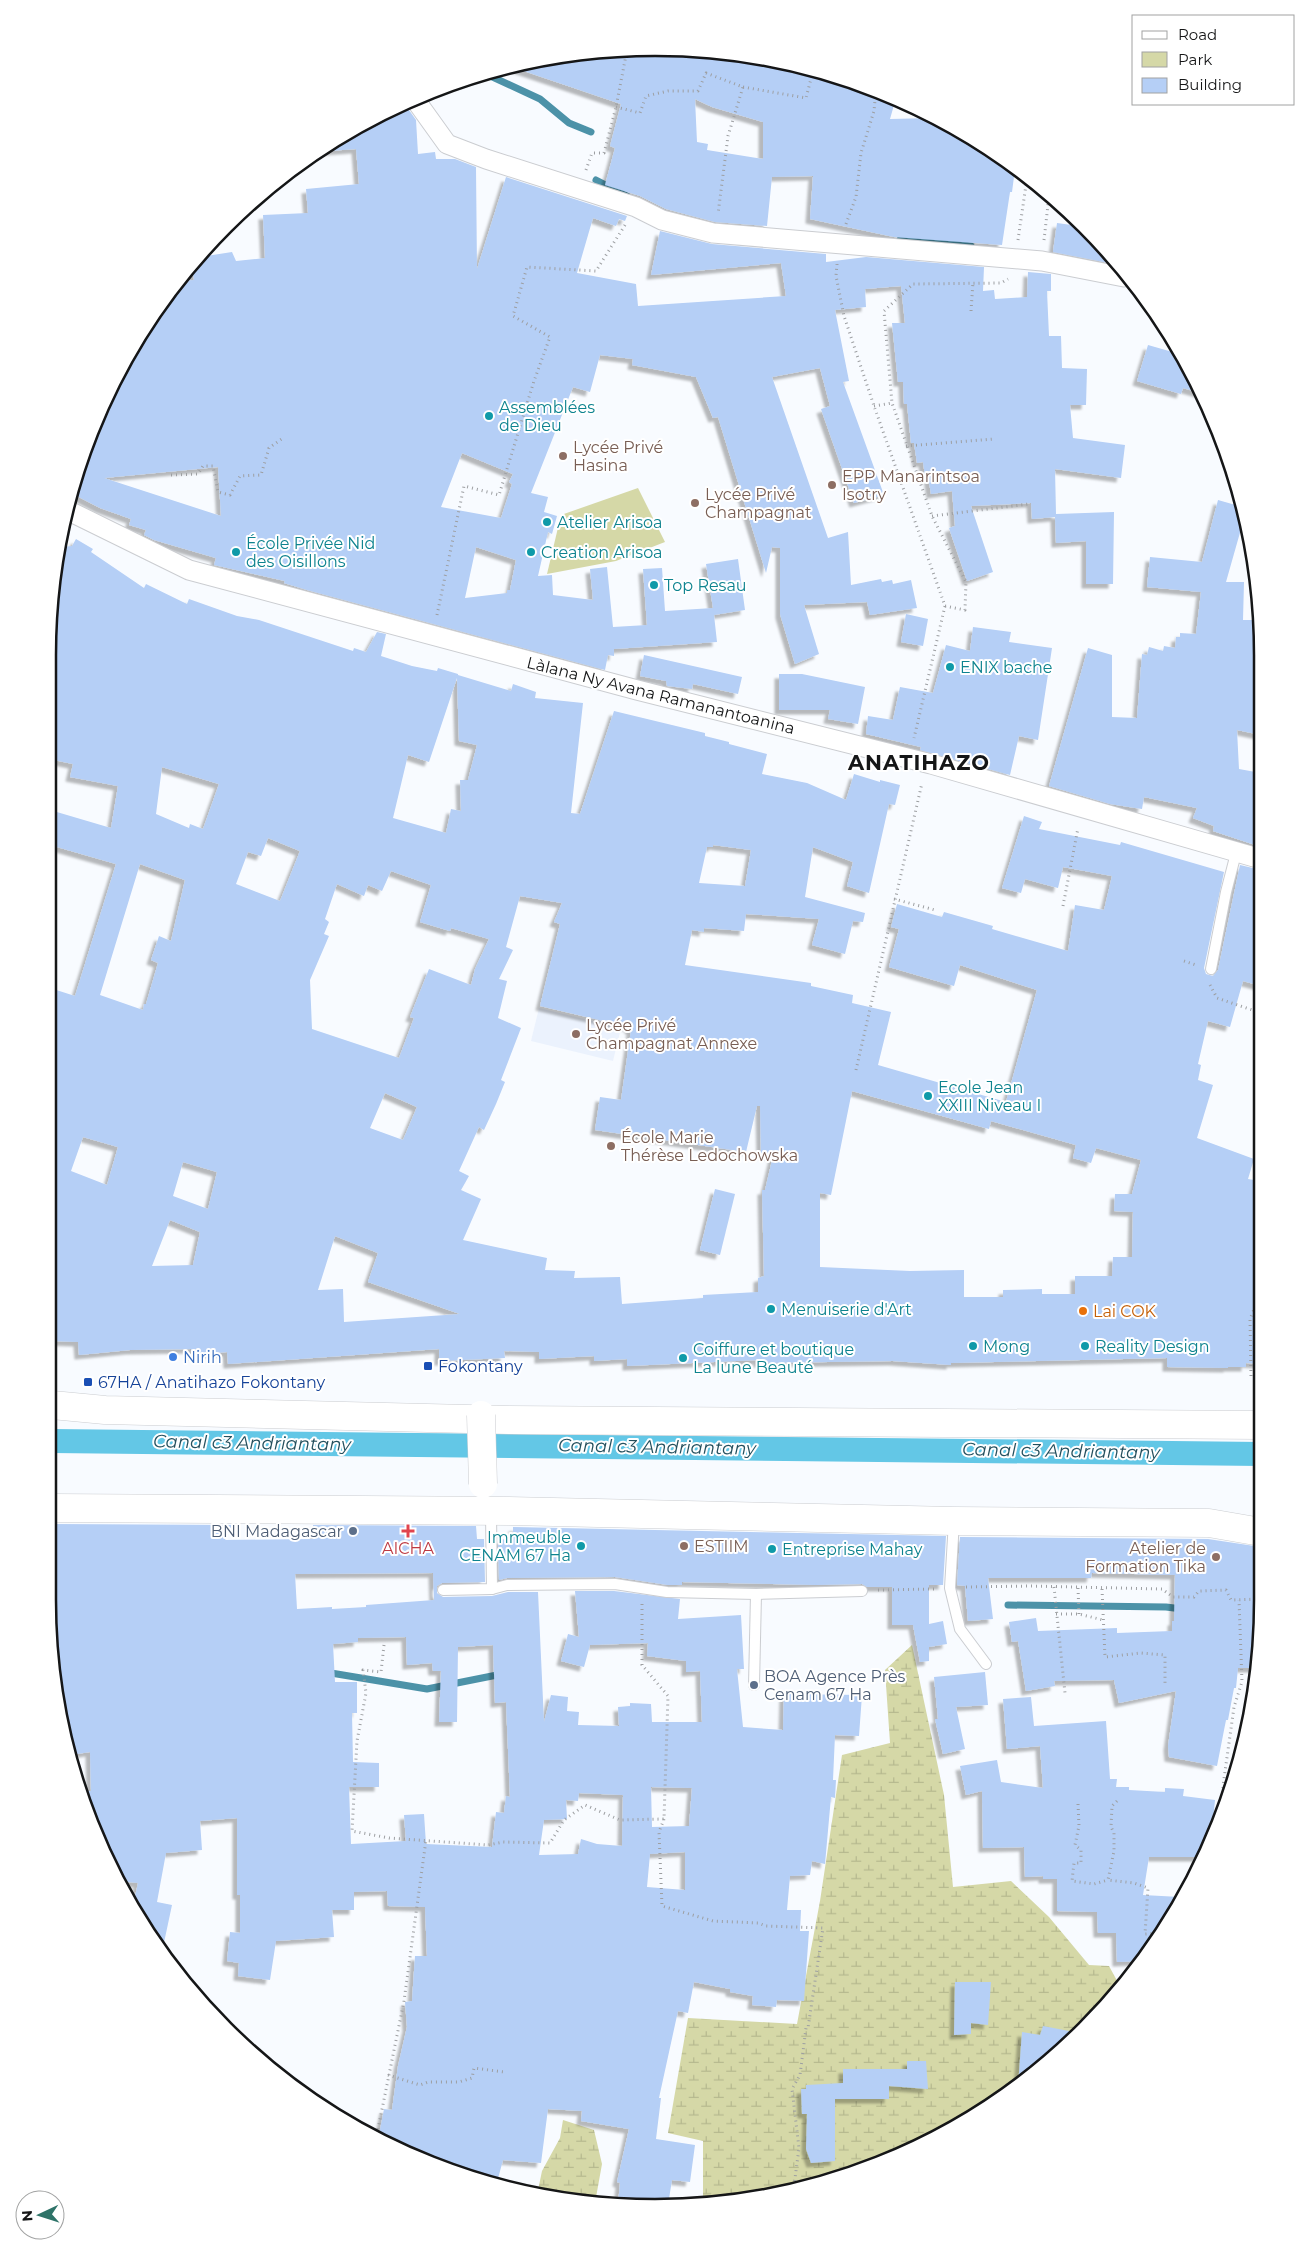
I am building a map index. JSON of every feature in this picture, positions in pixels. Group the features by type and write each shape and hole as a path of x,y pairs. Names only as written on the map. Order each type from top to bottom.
{"main road":[{"path":"56,1405 105,1410 509,1420 1254,1425"},
{"path":"509,1420 484,1408 480,1415 483,1484 509,1511"},
{"path":"56,1508 509,1511 954,1521 1209,1523 1254,1531"}],"street":[{"path":"419,105 447,144 486,159 580,187 636,207 662,220 715,233 838,245 1016,258 1042,261 1118,276"},
{"name":"Làlana Ny Avana Ramanantoanina","path":"74,513 189,570 637,690 931,764 1254,857"}],"lane":[{"path":"1211,969 1234,861"},
{"path":"492,1589 491,1514 509,1511"},
{"path":"954,1521 950,1588 960,1629 986,1664"},
{"path":"443,1590 492,1589 507,1585 615,1584 667,1592 756,1594 862,1591"},
{"path":"754,1684 756,1594"}],"path":[{"path":"580,187 592,153 604,154 626,58"},
{"path":"616,107 640,113 646,96 668,91 698,91 706,73 743,87 806,98 811,77"},
{"path":"715,233 728,136 743,87"},
{"path":"875,99 874,111 860,153 856,197 838,245 836,276 844,316 874,406 946,606 912,746"},
{"path":"1016,258 1026,186"},
{"path":"946,606 965,610 966,582 932,516 892,403 884,311 913,284 1000,283 1042,261 1048,204"},
{"path":"436,616 464,486 499,495 534,381 550,337 513,316 527,267 596,271 636,207"},
{"path":"971,311 973,282"},
{"path":"874,406 892,403"},
{"path":"171,474 198,474 203,466 213,466 218,492 230,495 240,476 261,475 269,448 283,438"},
{"path":"906,446 994,439"},
{"path":"932,516 1030,504"},
{"path":"856,1070 922,780"},
{"path":"1063,906 1080,820"},
{"path":"894,899 935,910"},
{"path":"1211,969 1210,987 1217,998 1254,1011"},
{"path":"1250,1376 1250,1319 1254,1309"},
{"path":"1054,1587 1065,1693"},
{"path":"862,1591 1054,1587 1162,1589 1173,1597 1194,1597 1199,1591 1226,1590 1231,1600 1254,1599"},
{"path":"642,1588 642,1665 668,1696 664,1819 659,1832 662,1906 713,1921 758,1923 766,1926 823,1928 800,2075 792,2089 800,2148 795,2182"},
{"path":"1078,1588 1079,1614"},
{"path":"1102,1589 1105,1657 1141,1653 1165,1655 1165,1682"},
{"path":"1223,1788 1234,1707 1242,1682 1238,1622 1239,1600"},
{"path":"1056,1614 1079,1614 1103,1620"},
{"path":"384,1645 382,1672 363,1670 366,1693 358,1741 352,1831 389,1838 488,1846 503,1842 550,1843 564,1820 585,1805 620,1820 664,1819"},
{"path":"1108,1880 1114,1851 1114,1833 1111,1827 1112,1806 1117,1801"},
{"path":"1078,1804 1079,1826 1075,1845 1081,1850 1081,1863 1074,1863 1072,1881 1094,1884 1108,1880 1134,1883 1148,1888 1145,1934 1153,1934"},
{"path":"378,2130 404,2001 426,1840"},
{"path":"388,2076 420,2085 428,2082 459,2082 466,2080 472,2078 474,2068 504,2072"}],"shaded area":[{"name":"Lycée Privé Champagnat Annexe","path":"539,1008 621,1028 613,1061 531,1041"}],"green space":[{"path":"638,488 665,542 616,561 547,574 561,515"},
{"path":"912,1645 944,1795 953,1887 1011,1881 1049,1917 1089,1965 1109,1966 1117,1980 1078,2023 1050,2050 1019,2075 988,2098 920,2137 847,2167 810,2178 733,2194 703,2196 703,2141 668,2133 688,2018 797,2024 820,1901 842,1755 890,1743 885,1670"},
{"path":"563,2120 594,2130 602,2164 596,2195 539,2187 542,2171 560,2138"}],"building":[{"path":"655,56 694,58 733,61 772,68 847,88 894,106 890,119 921,118 988,157 1014,176 1002,245 894,237 810,219 813,176 772,177 767,226 715,222 666,209 640,196 605,185 615,148 610,146 621,104 524,71 577,61","holes":["695,99 712,107 763,122 763,159 707,150 708,144 697,142"]},
{"path":"409,110 416,120 418,154 435,152 436,159 455,159 476,167 477,269 506,177 627,216 625,221 619,219 616,226 593,218 577,273 636,284 638,306 786,296 781,263 651,275 660,231 712,244 826,254 826,262 866,257 984,267 983,291 994,290 995,299 1027,297 1028,272 1051,274 1051,291 1047,291 1049,336 1061,336 1062,368 1087,369 1086,405 1070,405 1073,438 1125,445 1121,478 1055,469 1056,514 1114,512 1113,584 1086,584 1086,541 1056,543 1055,517 1032,519 1031,503 971,506 993,572 967,581 949,528 955,526 952,491 931,494 923,462 917,463 914,443 911,443 907,404 904,404 903,382 898,382 892,323 905,323 901,286 865,289 866,307 835,310 849,381 843,382 884,495 854,503 821,409 830,406 820,368 772,377 828,538 848,532 851,585 881,579 882,582 892,580 893,584 911,580 917,608 870,615 867,602 804,605 819,654 795,664 780,614 780,548 772,547 766,573 718,417 713,418 696,377 632,365 633,359 600,355 590,392 573,387 531,493 548,497 544,512 557,516 552,534 548,532 538,576 552,575 553,595 593,600 590,569 607,567 613,627 647,625 643,569 662,568 665,611 713,608 706,564 738,559 745,610 714,615 717,642 614,649 614,656 608,655 605,670 307,590 284,583 285,581 214,565 216,558 154,540 144,535 146,530 129,525 131,519 100,508 78,497 88,463 118,390 157,322 180,291 189,280 194,280 193,275 209,256 232,252 236,261 265,258 263,215 308,213 306,189 359,184 356,149 332,151 356,136","holes":["462,453 513,474 509,482 512,484 501,518 441,507","218,467 221,516 104,478","476,547 516,560 510,590 507,590 507,593 465,598"]},
{"path":"1057,223 1071,225 1107,263 1053,252"},
{"path":"1148,345 1171,352 1192,391 1183,388 1181,394 1137,381"},
{"path":"1218,500 1234,505 1240,531 1226,582 1244,582 1243,620 1252,620 1254,734 1237,730 1239,769 1254,772 1254,845 1213,831 1214,826 1193,818 1197,808 1144,797 1142,809 1110,804 1049,786 1088,648 1112,655 1112,717 1137,718 1142,654 1147,655 1149,647 1163,651 1164,646 1175,648 1176,637 1180,637 1180,633 1196,634 1201,592 1147,587 1150,557 1202,562"},
{"path":"76,539 93,549 91,552 144,588 146,584 187,604 189,599 237,616 259,620 353,651 354,648 366,652 377,632 386,634 381,656 412,666 437,671 438,668 511,691 513,684 536,692 535,698 583,703 571,813 580,814 614,711 705,733 705,736 767,754 762,774 807,783 846,800 854,774 880,782 880,780 900,785 895,805 889,804 869,893 847,886 853,862 813,847 805,897 865,913 863,922 853,921 845,954 812,945 819,919 746,914 744,931 704,928 704,932 692,930 685,965 811,983 811,986 853,995 852,1003 891,1012 878,1065 1006,1102 1037,990 960,965 954,986 889,967 899,929 891,927 897,904 942,917 944,912 993,926 992,929 1068,951 1075,905 1104,910 1112,876 1063,867 1058,888 1025,879 1021,893 1002,888 1024,816 1042,822 1039,829 1120,845 1121,842 1224,872 1204,968 1206,974 1213,976 1218,970 1240,865 1254,868 1254,984 1243,981 1230,1027 1208,1021 1198,1064 1201,1065 1198,1080 1213,1085 1197,1138 1254,1159 1248,1179 1254,1180 1254,1364 1246,1363 1246,1367 1228,1368 1167,1367 1167,1358 951,1363 951,1365 893,1361 758,1363 758,1360 627,1366 627,1359 594,1361 594,1356 539,1359 539,1352 504,1351 505,1358 439,1361 439,1349 228,1364 227,1352 191,1355 191,1349 130,1350 79,1355 78,1342 56,1341 56,990 75,996 116,864 56,847 56,812 111,828 118,786 70,777 73,764 56,760 56,655 61,577 66,547 72,546","holes":["457,678 459,741 477,745 468,780 460,780 461,811 451,809 446,833 393,818 408,755 429,762","162,767 219,784 203,829 190,824 189,828 156,814","268,838 300,851 280,901 236,884 248,852 261,856","713,845 751,850 745,886 699,883 707,847 713,847","140,864 185,880 171,941 159,936 151,960 158,963 143,1010 100,995","391,871 431,885 420,922 450,931 451,928 489,939 475,969 471,985 429,969 410,1017 414,1018 399,1058 312,1029 310,980 329,936 324,934 329,922 325,919 337,884 364,896 368,885 382,891","520,896 562,903 554,922 560,924 540,1006 629,1027 631,1030 621,1100 600,1097 595,1130 746,1152 757,1106 760,1106 761,1154 773,1156 765,1190 762,1190 764,1276 758,1278 758,1292 703,1295 703,1298 622,1304 620,1277 574,1278 575,1271 545,1270 547,1258 463,1240 481,1199 461,1190 469,1176 459,1171 479,1127 484,1130 496,1104 505,1082 501,1080 521,1028 498,1018 507,981 499,979 513,950 506,947","852,1091 989,1129 991,1121 1076,1145 1073,1158 1091,1163 1096,1148 1141,1160 1132,1194 1115,1194 1114,1211 1133,1212 1132,1257 1113,1257 1112,1276 1075,1276 1075,1294 1042,1294 1042,1289 1003,1290 1003,1297 964,1297 964,1270 910,1271 820,1267 820,1193 831,1195","385,1093 417,1107 403,1140 370,1128","83,1137 118,1147 107,1185 71,1171","183,1162 217,1172 208,1209 173,1196","170,1220 200,1232 193,1265 152,1266","335,1236 378,1253 368,1282 460,1314 344,1322 343,1289 318,1290"]},
{"path":"906,614 928,619 923,646 901,642"},
{"path":"973,627 1011,632 1009,642 1052,648 1038,740 1019,736 1010,775 920,750 921,747 866,734 868,716 893,720 900,687 933,693 946,645 970,651"},
{"path":"644,655 742,677 738,694 693,684 692,689 667,686 666,681 640,676"},
{"path":"779,674 802,674 865,687 858,724 828,719 830,710 779,710"},
{"path":"715,1189 735,1194 720,1255 700,1250"},
{"path":"56,1524 232,1525 225,1540 314,1539 313,1525 476,1526 477,1539 484,1539 485,1582 442,1583 437,1586 437,1593 443,1597 492,1596 508,1592 538,1592 544,1722 551,1695 568,1697 567,1711 579,1712 578,1725 619,1726 618,1707 630,1706 630,1703 651,1704 652,1722 702,1722 700,1671 686,1672 686,1661 647,1656 648,1643 590,1645 584,1667 561,1661 568,1634 579,1637 575,1591 614,1591 680,1599 678,1619 741,1615 744,1669 737,1669 743,1727 783,1730 784,1694 862,1695 859,1736 835,1735 833,1780 836,1780 835,1798 831,1797 825,1864 812,1861 810,1875 790,1876 787,1910 801,1910 800,1931 809,1931 804,2001 777,2000 776,2007 752,2005 753,1996 730,1992 730,1989 694,1982 688,2013 678,2011 659,2098 661,2098 656,2139 695,2145 690,2182 672,2180 669,2198 619,2197 620,2183 617,2182 629,2129 581,2121 582,2111 548,2109 541,2163 503,2160 498,2177 426,2153 380,2132 384,2109 392,2110 398,2066 407,2027 405,2002 412,2001 415,1956 427,1956 425,1907 388,1906 387,1891 354,1892 354,1910 332,1910 334,1937 276,1941 270,1980 238,1976 239,1963 227,1961 230,1932 240,1933 240,1895 237,1895 237,1818 200,1821 202,1850 166,1853 157,1902 172,1905 164,1942 135,1897 138,1883 127,1882 102,1829 88,1791 91,1791 90,1752 77,1754 61,1678 56,1600","holes":["433,1573 434,1600 366,1605 366,1607 297,1609 295,1574","406,1637 407,1665 432,1663 433,1671 441,1671 439,1722 457,1722 458,1647 493,1645 495,1703 506,1702 510,1797 506,1796 504,1813 496,1812 492,1847 426,1844 424,1814 404,1815 406,1841 351,1844 349,1787 379,1787 379,1763 353,1762 352,1713 357,1713 357,1682 335,1682 333,1644 358,1642 358,1638","651,1787 692,1788 689,1826 652,1827","579,1793 623,1795 622,1846 597,1844 581,1839 578,1854 539,1855 544,1820 567,1819 566,1800 578,1801","685,1852 685,1890 647,1887 650,1854"]},
{"path":"513,1527 946,1536 943,1585 929,1585 929,1624 943,1621 947,1644 929,1647 929,1661 920,1662 913,1625 892,1625 892,1587 867,1587 862,1584 816,1585 682,1582 682,1585 668,1585 615,1577 507,1578 499,1580 498,1539 513,1540"},
{"path":"960,1537 1208,1539 1254,1546 1254,1600 1250,1668 1238,1668 1236,1688 1234,1688 1228,1720 1226,1720 1217,1766 1169,1757 1168,1746 1176,1691 1119,1703 1114,1680 1054,1681 1055,1686 1026,1691 1018,1641 1012,1642 1009,1622 1036,1618 1038,1631 1117,1628 1117,1633 1172,1631 1175,1575 1092,1573 1091,1578 988,1578 993,1619 968,1621 965,1586 957,1585"},
{"path":"985,1672 988,1705 956,1707 965,1749 943,1754 935,1719 938,1719 934,1677"},
{"path":"1031,1697 1034,1726 1106,1721 1110,1779 1117,1779 1116,1787 1129,1787 1129,1790 1165,1792 1165,1788 1184,1789 1183,1796 1215,1800 1214,1814 1196,1857 1149,1857 1143,1895 1175,1897 1153,1933 1132,1961 1117,1962 1116,1933 1098,1933 1097,1912 1057,1911 1057,1879 1043,1879 1043,1876 1025,1877 1024,1847 983,1848 982,1791 966,1795 960,1766 997,1760 1001,1782 1043,1788 1040,1746 1007,1749 1003,1699"},
{"path":"955,1982 991,1982 988,2025 971,2023 971,2034 954,2035"},
{"path":"1043,2026 1069,2031 1050,2050 1019,2075 1022,2032 1040,2035"},
{"path":"907,2061 926,2061 928,2089 889,2086 889,2099 835,2099 835,2161 811,2163 806,2149 807,2114 802,2114 801,2089 806,2089 806,2085 843,2083 843,2069 907,2069"}],"waterway":[{"path":"495,78 540,99 569,123 591,132"},
{"path":"596,180 627,196"},
{"path":"900,240 971,246"},
{"name":"Canal c3 Andriantany","path":"56,1441 1254,1454"},
{"path":"1008,1605 1166,1607 1182,1609"},
{"path":"325,1672 427,1689 502,1674"}],"place":[{"name":"Assemblées de Dieu","path":"489,416"},
{"name":"Lycée Privé Hasina","path":"563,456"},
{"name":"EPP Manarintsoa Isotry","path":"832,485"},
{"name":"Lycée Privé Champagnat","path":"695,503"},
{"name":"Atelier Arisoa","path":"547,522"},
{"name":"École Privée Nid des Oisillons","path":"236,552"},
{"name":"Creation Arisoa","path":"531,552"},
{"name":"Top Resau","path":"654,585"},
{"name":"ENIX bache","path":"950,667"},
{"name":"Lycée Privé Champagnat Annexe","path":"576,1034"},
{"name":"Ecole Jean XXIII Niveau I","path":"928,1096"},
{"name":"École Marie Thérèse Ledochowska","path":"611,1146"},
{"name":"Menuiserie d'Art","path":"771,1309"},
{"name":"Lai COK","path":"1083,1311"},
{"name":"Mong","path":"973,1346"},
{"name":"Reality Design","path":"1085,1346"},
{"name":"Nirih","path":"173,1357"},
{"name":"Coiffure et boutique La lune Beauté","path":"683,1358"},
{"name":"Fokontany","path":"428,1366"},
{"name":"67HA / Anatihazo Fokontany","path":"88,1382"},
{"name":"BNI Madagascar","path":"353,1531"},
{"name":"AICHA","path":"408,1531"},
{"name":"Immeuble CENAM 67 Ha","path":"581,1546"},
{"name":"ESTIIM","path":"684,1546"},
{"name":"Entreprise Mahay","path":"772,1549"},
{"name":"Atelier de Formation Tika","path":"1216,1557"},
{"name":"BOA Agence Près Cenam 67 Ha","path":"754,1685"}],"district":[{"name":"ANATIHAZO","path":"919,763"}]}
